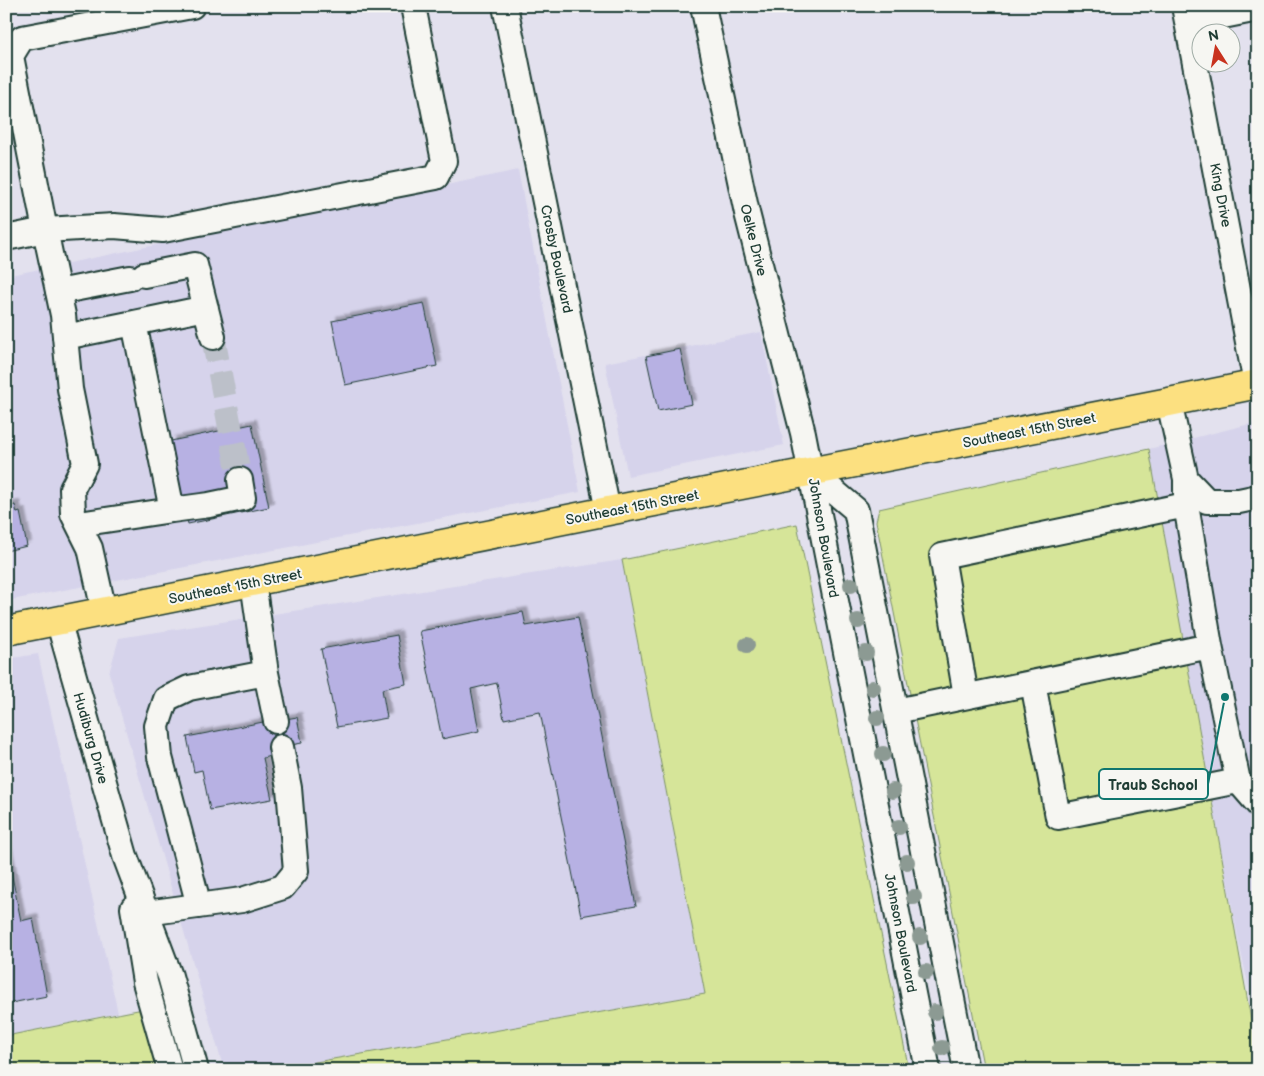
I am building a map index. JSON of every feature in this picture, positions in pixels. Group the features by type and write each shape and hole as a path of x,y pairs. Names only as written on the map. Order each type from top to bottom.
{"main road":[{"name":"Southeast 15th Street","path":"6,631 1257,384"}],"street":[{"path":"104,611 90,548 74,514 72,489 86,464 70,389 58,292 11,56 22,38 192,6"},
{"path":"6,238 45,230 114,226 163,230 436,177 444,162 413,6"},
{"name":"Crosby Boulevard","path":"505,6 608,511"},
{"name":"Oelke Drive","path":"703,6 747,213 803,433 811,472"},
{"path":"1186,15 1258,9"},
{"name":"King Drive","path":"1186,15 1257,384"},
{"path":"58,292 196,265 213,337"},
{"path":"65,337 206,308"},
{"path":"134,323 172,510"},
{"path":"1169,402 1186,479 1186,505 1210,646 1238,781 1258,804"},
{"name":"Johnson Boulevard","path":"811,472 856,510 966,1070"},
{"name":"Johnson Boulevard","path":"811,472 928,1070"},
{"path":"1186,479 1207,501 1239,500 1258,497"},
{"path":"79,524 209,506 243,498 240,480"},
{"path":"966,696 942,556 1186,505"},
{"path":"253,582 266,673 276,721"},
{"name":"Hudiburg Drive","path":"58,620 125,856 170,976 196,1070"},
{"path":"896,711 1210,646"},
{"path":"199,906 160,757 157,726 166,699 189,688 266,673"},
{"path":"1033,683 1058,817 1238,781"},
{"path":"146,913 242,900 283,887 296,871 289,788 280,747"},
{"name":"Hudiburg Drive","path":"125,856 145,982 170,1070"}],"shaded area":[{"path":"518,170 580,492 6,601 6,276"},
{"path":"761,332 784,445 628,476 605,363"},
{"path":"1258,422 1258,1028 1239,943 1145,456 1149,449"},
{"path":"622,560 705,994 270,1070 224,1070 109,673 119,638"},
{"path":"38,654 118,1013 6,1036 6,659"}],"green space":[{"path":"1149,449 1258,1059 1258,1070 984,1070 876,521 879,509"},
{"path":"797,524 909,1070 270,1070 705,994 622,560"},
{"path":"143,1009 160,1070 6,1070 6,1036"}],"building":[{"path":"424,303 437,366 345,385 332,321"},
{"path":"680,349 692,404 658,411 646,356"},
{"path":"252,424 269,507 188,524 171,441"},
{"path":"15,505 17,513 20,512 27,546 6,551 6,507"},
{"path":"1258,579 1258,611 1252,580"},
{"path":"523,612 526,626 578,617 636,906 581,916 540,712 504,719 497,683 471,689 479,731 442,739 420,631"},
{"path":"397,635 406,684 382,689 387,718 337,727 321,649"},
{"path":"297,717 302,743 268,749 270,756 263,758 272,799 210,810 202,770 194,772 187,737"},
{"path":"6,846 21,921 33,918 47,996 6,1004"}],"tunnel":[{"path":"213,337 240,480"}],"place":[{"name":"Traub School","path":"1225,697"}]}
